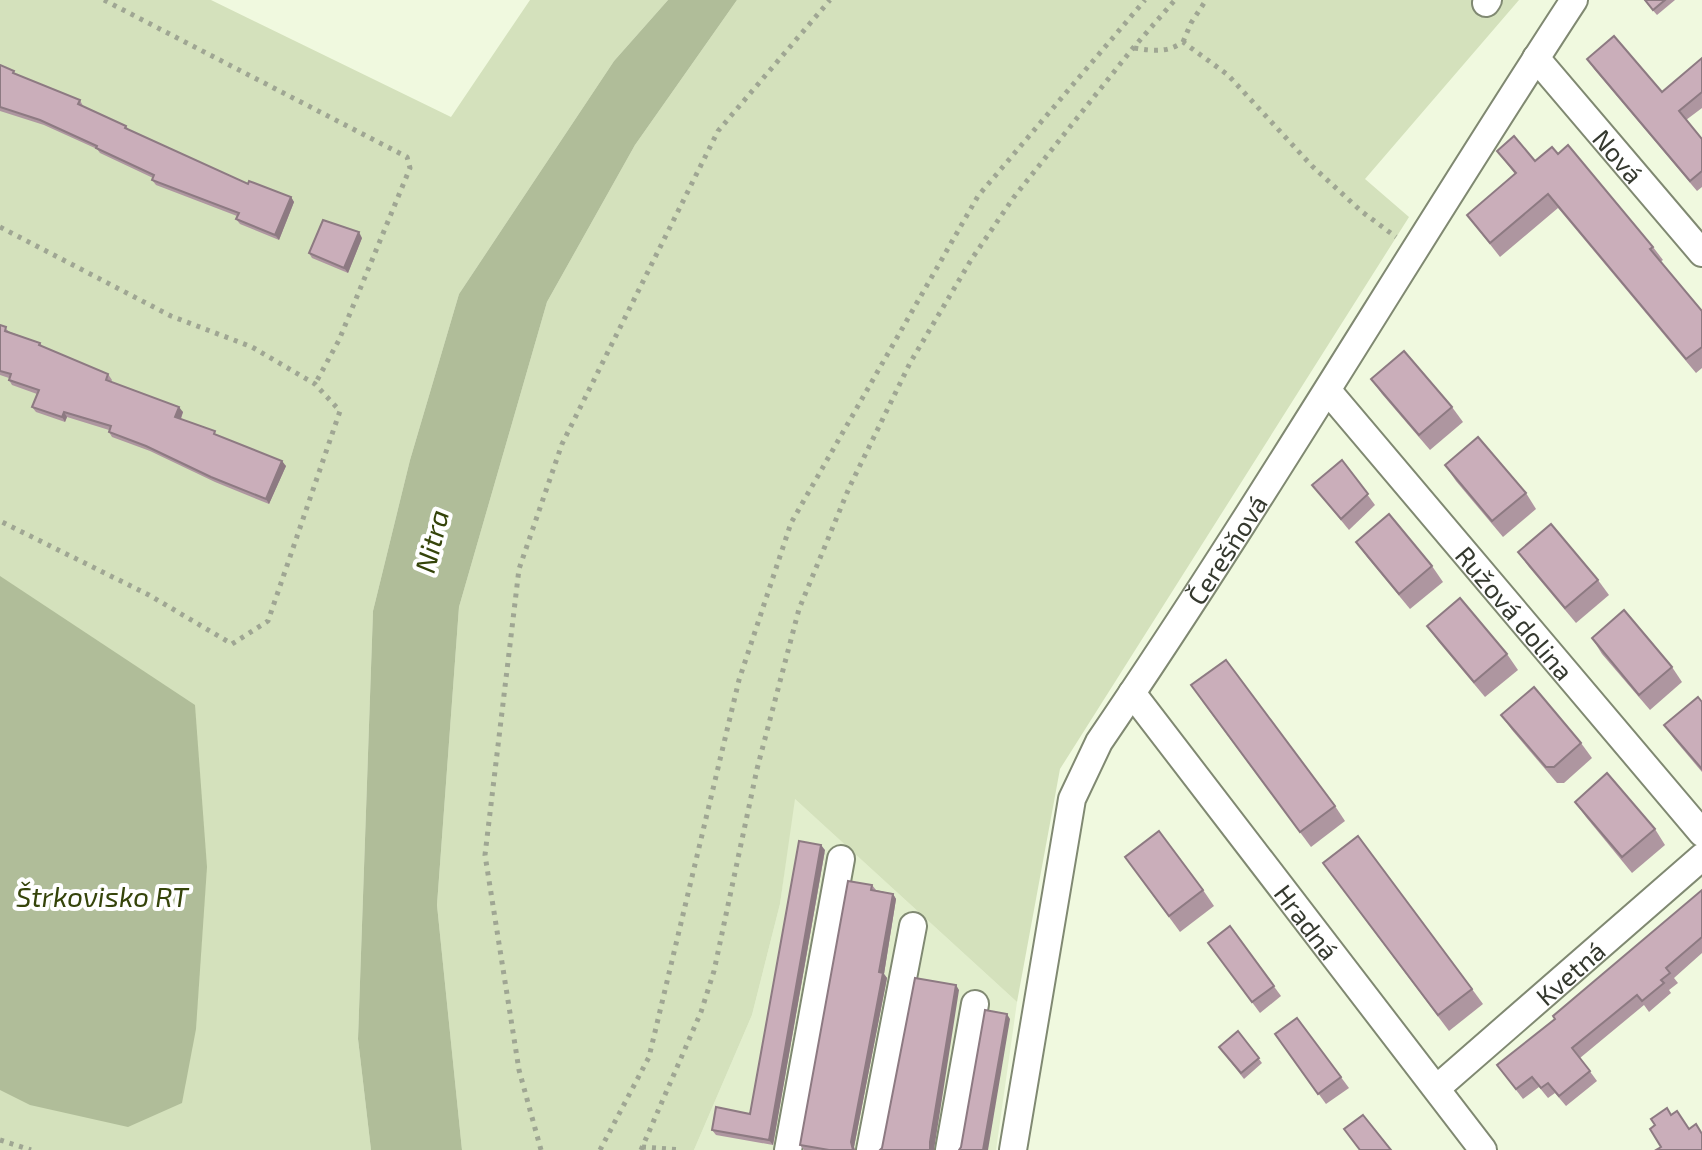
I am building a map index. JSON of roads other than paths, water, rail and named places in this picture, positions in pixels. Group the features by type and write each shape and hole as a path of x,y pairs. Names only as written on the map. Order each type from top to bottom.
{"street":[{"name":"Čerešňová","path":"1013,1150 1072,799 1099,742 1328,391 1414,249 1574,0"},
{"name":"Nová","path":"1536,58 1702,253"},
{"name":"Ružová dolina","path":"1328,391 1702,833"},
{"name":"Hradná","path":"1132,693 1483,1150"},
{"name":"Kvetná","path":"1437,1088 1702,857"},
{"path":"788,1150 841,859"},
{"path":"870,1150 913,926"},
{"path":"949,1150 975,1004"}],"water":[{"name":"Nitra","path":"668,0 737,0 635,145 547,302 459,607 437,905 462,1150 371,1150 358,1039 373,611 410,460 459,294 614,61"},
{"name":"Štrkovisko RT","path":"0,576 195,705 207,867 196,1029 182,1103 128,1127 30,1105 0,1090"}]}
